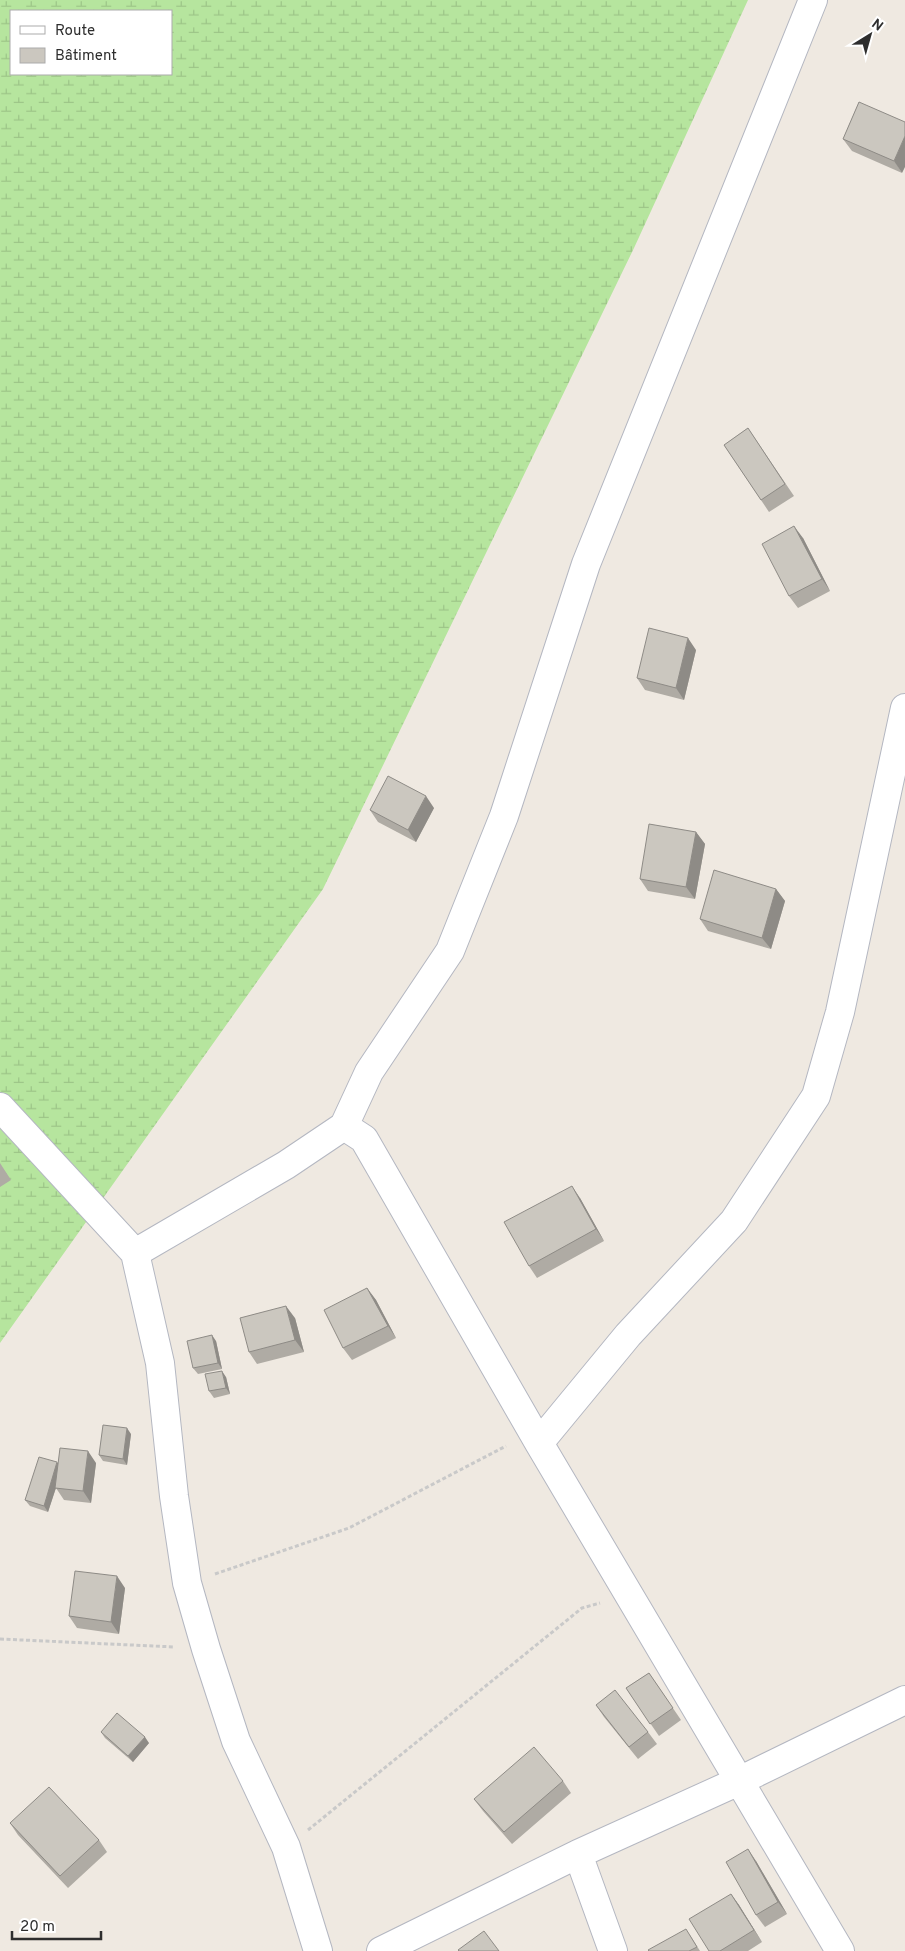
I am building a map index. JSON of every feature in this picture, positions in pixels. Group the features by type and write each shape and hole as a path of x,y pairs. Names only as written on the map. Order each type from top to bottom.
{"street":[{"path":"135,1253 286,1165 344,1126 370,1072 450,951 504,816 586,564 813,0"},
{"path":"536,1437 734,1221 816,1096 840,1012 905,708"},
{"path":"0,1107 135,1253 160,1363 174,1496 188,1583 206,1649 236,1741 286,1847 318,1951"},
{"path":"344,1126 364,1140 536,1437 840,1951"},
{"path":"381,1951 578,1854 739,1781 905,1700"},
{"path":"578,1854 613,1951"}],"path":[{"path":"188,1583 349,1528 536,1437"},
{"path":"286,1847 582,1608 611,1599 633,1600"},
{"path":"0,1639 206,1649"}],"green space":[{"path":"0,0 748,0 634,248 323,889 0,1343"}],"building":[{"path":"859,102 905,122 905,136 894,161 843,139"},
{"path":"748,428 785,484 761,500 724,445"},
{"path":"794,526 822,579 789,596 762,544"},
{"path":"649,628 688,638 676,688 637,678"},
{"path":"388,776 426,796 408,830 370,810"},
{"path":"649,824 696,832 686,887 640,879"},
{"path":"714,870 776,889 762,938 700,919"},
{"path":"572,1186 596,1229 529,1266 504,1222"},
{"path":"367,1288 388,1326 343,1348 324,1310"},
{"path":"286,1306 295,1340 249,1352 240,1318"},
{"path":"212,1335 218,1363 193,1368 187,1341"},
{"path":"222,1371 226,1388 209,1391 205,1374"},
{"path":"103,1425 127,1428 123,1459 99,1455"},
{"path":"60,1448 88,1451 83,1491 55,1488"},
{"path":"39,1457 57,1462 44,1506 25,1500"},
{"path":"75,1571 117,1576 111,1622 69,1616"},
{"path":"649,1673 673,1708 650,1724 626,1688"},
{"path":"615,1690 648,1732 629,1747 596,1705"},
{"path":"117,1713 145,1737 128,1756 101,1732"},
{"path":"534,1747 563,1781 504,1832 474,1799"},
{"path":"49,1787 99,1840 60,1876 10,1823"},
{"path":"748,1849 778,1902 756,1915 726,1862"},
{"path":"731,1894 754,1930 720,1951 709,1951 689,1919"},
{"path":"686,1929 697,1947 689,1951 648,1950"},
{"path":"484,1931 499,1951 458,1950"}]}
